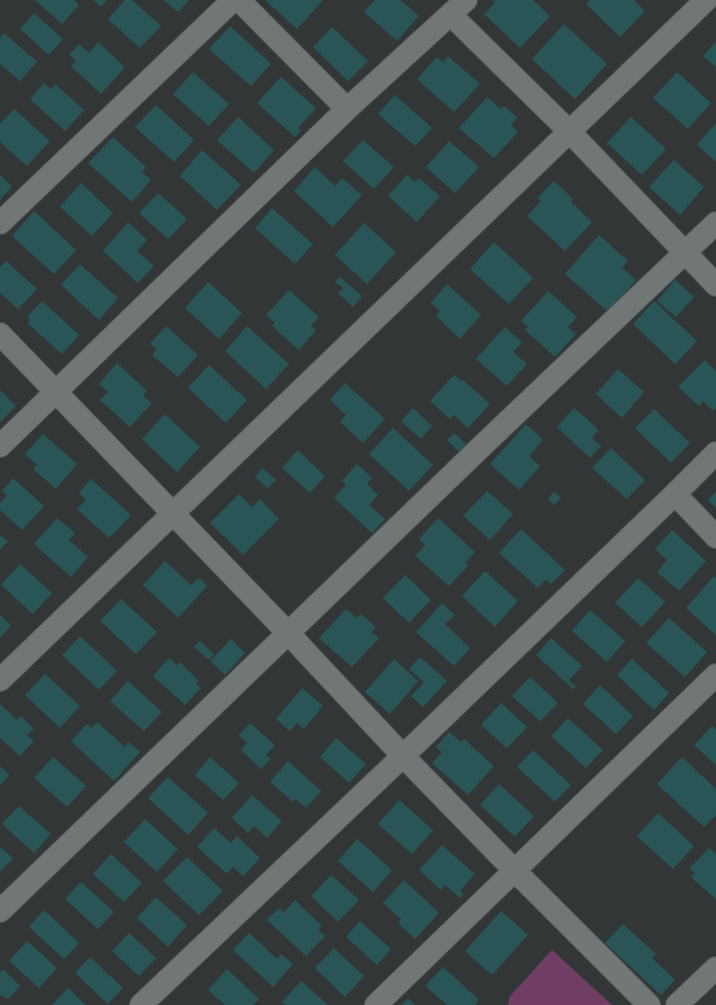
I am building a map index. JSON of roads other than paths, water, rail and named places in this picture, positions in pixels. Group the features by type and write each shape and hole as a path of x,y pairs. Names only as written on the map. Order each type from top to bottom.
{"street":[{"path":"0,223 233,0"},
{"path":"239,0 347,109"},
{"path":"0,446 347,109 466,0"},
{"path":"0,680 706,0"},
{"path":"451,15 569,131 716,285"},
{"path":"0,912 483,445 716,223"},
{"path":"0,334 289,634 403,756 649,1005"},
{"path":"141,1005 403,756 716,453"},
{"path":"675,494 716,537"},
{"path":"376,1005 716,676"},
{"path":"677,1005 716,968"}]}
